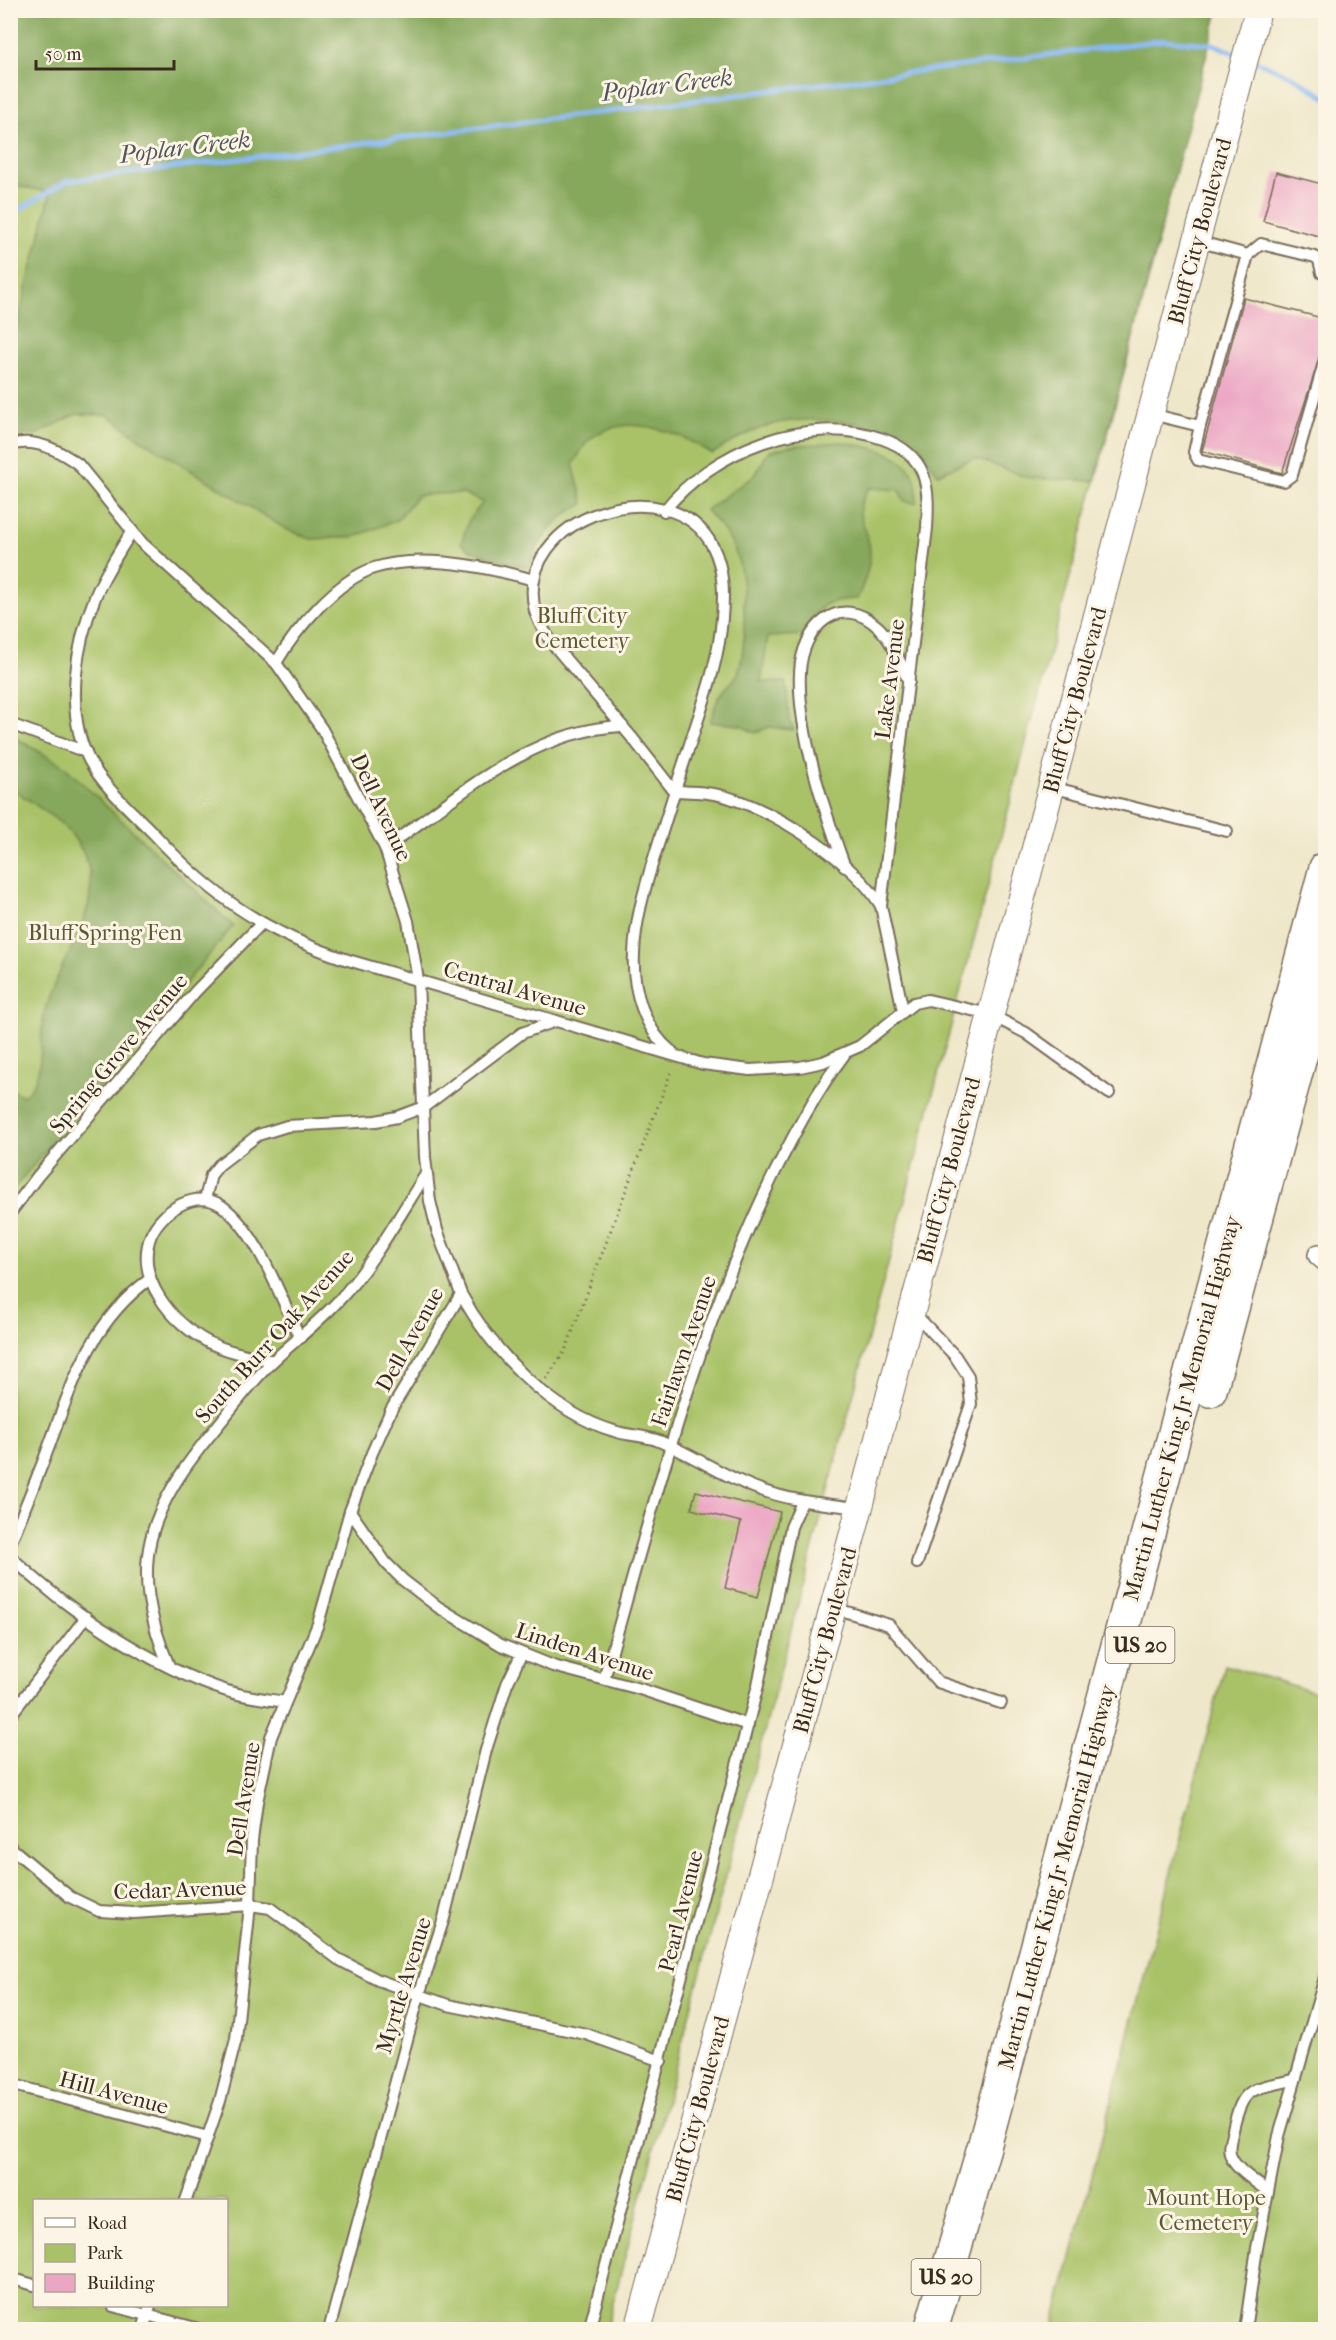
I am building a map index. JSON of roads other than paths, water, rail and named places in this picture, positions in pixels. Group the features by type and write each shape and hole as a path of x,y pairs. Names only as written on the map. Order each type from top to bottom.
{"highway":[{"name":"Martin Luther King Jr Memorial Highway","path":"931,2330 984,2147 1326,868"},
{"name":"Martin Luther King Jr Memorial Highway","path":"955,2330 1326,961"}],"street":[{"name":"Bluff City Boulevard","path":"638,2330 860,1508 989,1014 1256,18"}],"lane":[{"path":"1197,241 1248,255"},
{"path":"1326,273 1322,273 1319,260 1315,257 1261,244 1248,255 1200,426 1194,452 1198,460 1278,481 1292,476 1326,356"},
{"path":"1150,414 1200,426"},
{"name":"Lake Avenue","path":"664,511 685,488 704,472 776,438 819,431 856,432 891,441 914,459 922,471 928,500 909,682 881,906"},
{"path":"10,445 33,443 65,454 92,479 132,531 97,593 82,638 76,701 86,752"},
{"path":"677,1056 663,1045 644,1011 638,994 633,954 642,899 674,791 713,669 723,601 722,578 712,545 692,523 664,511 633,506 618,507 586,517 560,536 548,550 534,580 536,613 542,628 674,791 715,794 743,803 788,826 845,867 873,892 881,906 903,1011"},
{"name":"Dell Avenue","path":"132,531 169,569 276,663 322,729 385,848 408,921 418,981 426,1174 437,1230 461,1294 392,1410 350,1511 318,1624 271,1737 257,1802 250,1905 236,2039 220,2102 186,2199"},
{"path":"276,663 297,632 317,609 350,582 374,568 404,563 458,565 506,572 534,580"},
{"path":"845,867 814,767 804,716 800,670 807,637 814,627 836,615 848,614 872,621 888,638 909,682"},
{"path":"10,724 86,752"},
{"path":"385,848 492,774 540,746 585,731 622,726"},
{"name":"Central Avenue","path":"86,752 102,778 195,877 261,924 319,951 704,1064 750,1070 800,1067 844,1054 874,1037 914,1003 928,1000 989,1014 1026,1033 1109,1093"},
{"path":"1050,787 1227,831"},
{"name":"Spring Grove Avenue","path":"10,1213 37,1177 195,992 261,924"},
{"path":"205,1199 211,1175 219,1165 258,1135 271,1129 309,1124 376,1121 398,1117 424,1107 522,1033 556,1021"},
{"name":"Fairlawn Avenue","path":"604,1678 671,1447 706,1341 754,1215 807,1111 844,1054"},
{"name":"South Burr Oak Avenue","path":"169,1666 152,1619 149,1599 147,1558 155,1520 184,1466 273,1361 342,1297 360,1275 426,1174"},
{"path":"273,1361 222,1348 206,1341 174,1315 160,1298 150,1279 148,1249 158,1223 180,1205 192,1200 205,1199 225,1209 246,1232 300,1338"},
{"path":"10,1544 64,1400 87,1350 116,1307 150,1279"},
{"path":"461,1294 485,1331 539,1387 569,1410 615,1432 656,1440 754,1488 802,1502 860,1508"},
{"path":"912,1311 956,1356 968,1376 971,1404 917,1563"},
{"name":"Pearl Avenue","path":"589,2330 748,1725 772,1625 789,1535 802,1502"},
{"name":"Linden Avenue","path":"350,1511 386,1563 403,1580 438,1607 521,1654 696,1706 748,1725"},
{"path":"10,1556 53,1594 86,1617 169,1666 227,1691 285,1702"},
{"path":"833,1608 889,1625 938,1682 1001,1704"},
{"path":"10,1716 86,1617"},
{"name":"Myrtle Avenue","path":"329,2330 419,1995 444,1918 486,1750 507,1684 521,1654"},
{"name":"Cedar Avenue","path":"10,1847 70,1897 99,1911 162,1913 250,1905 270,1908 280,1913 354,1969 419,1995 448,2005 553,2025 618,2044 661,2061"},
{"path":"1243,2327 1268,2192 1293,2080 1326,1974"},
{"path":"1268,2192 1238,2166 1231,2157 1229,2144 1242,2098 1254,2089 1293,2080"},
{"name":"Hill Avenue","path":"10,2084 208,2137"},
{"path":"10,2278 33,2285"},
{"path":"121,2307 149,2310 202,2330"},
{"path":"143,2330 149,2310"}],"waterway":[{"name":"Poplar Creek","path":"10,215 67,181 1163,40 1213,44 1239,55"},
{"name":"Poplar Creek","path":"1253,60 1294,77 1326,98"}],"park label":[{"name":"Bluff City Cemetery","path":"582,628"},
{"name":"Bluff Spring Fen","path":"105,932"},
{"name":"Mount Hope Cemetery","path":"1206,2210"}]}
